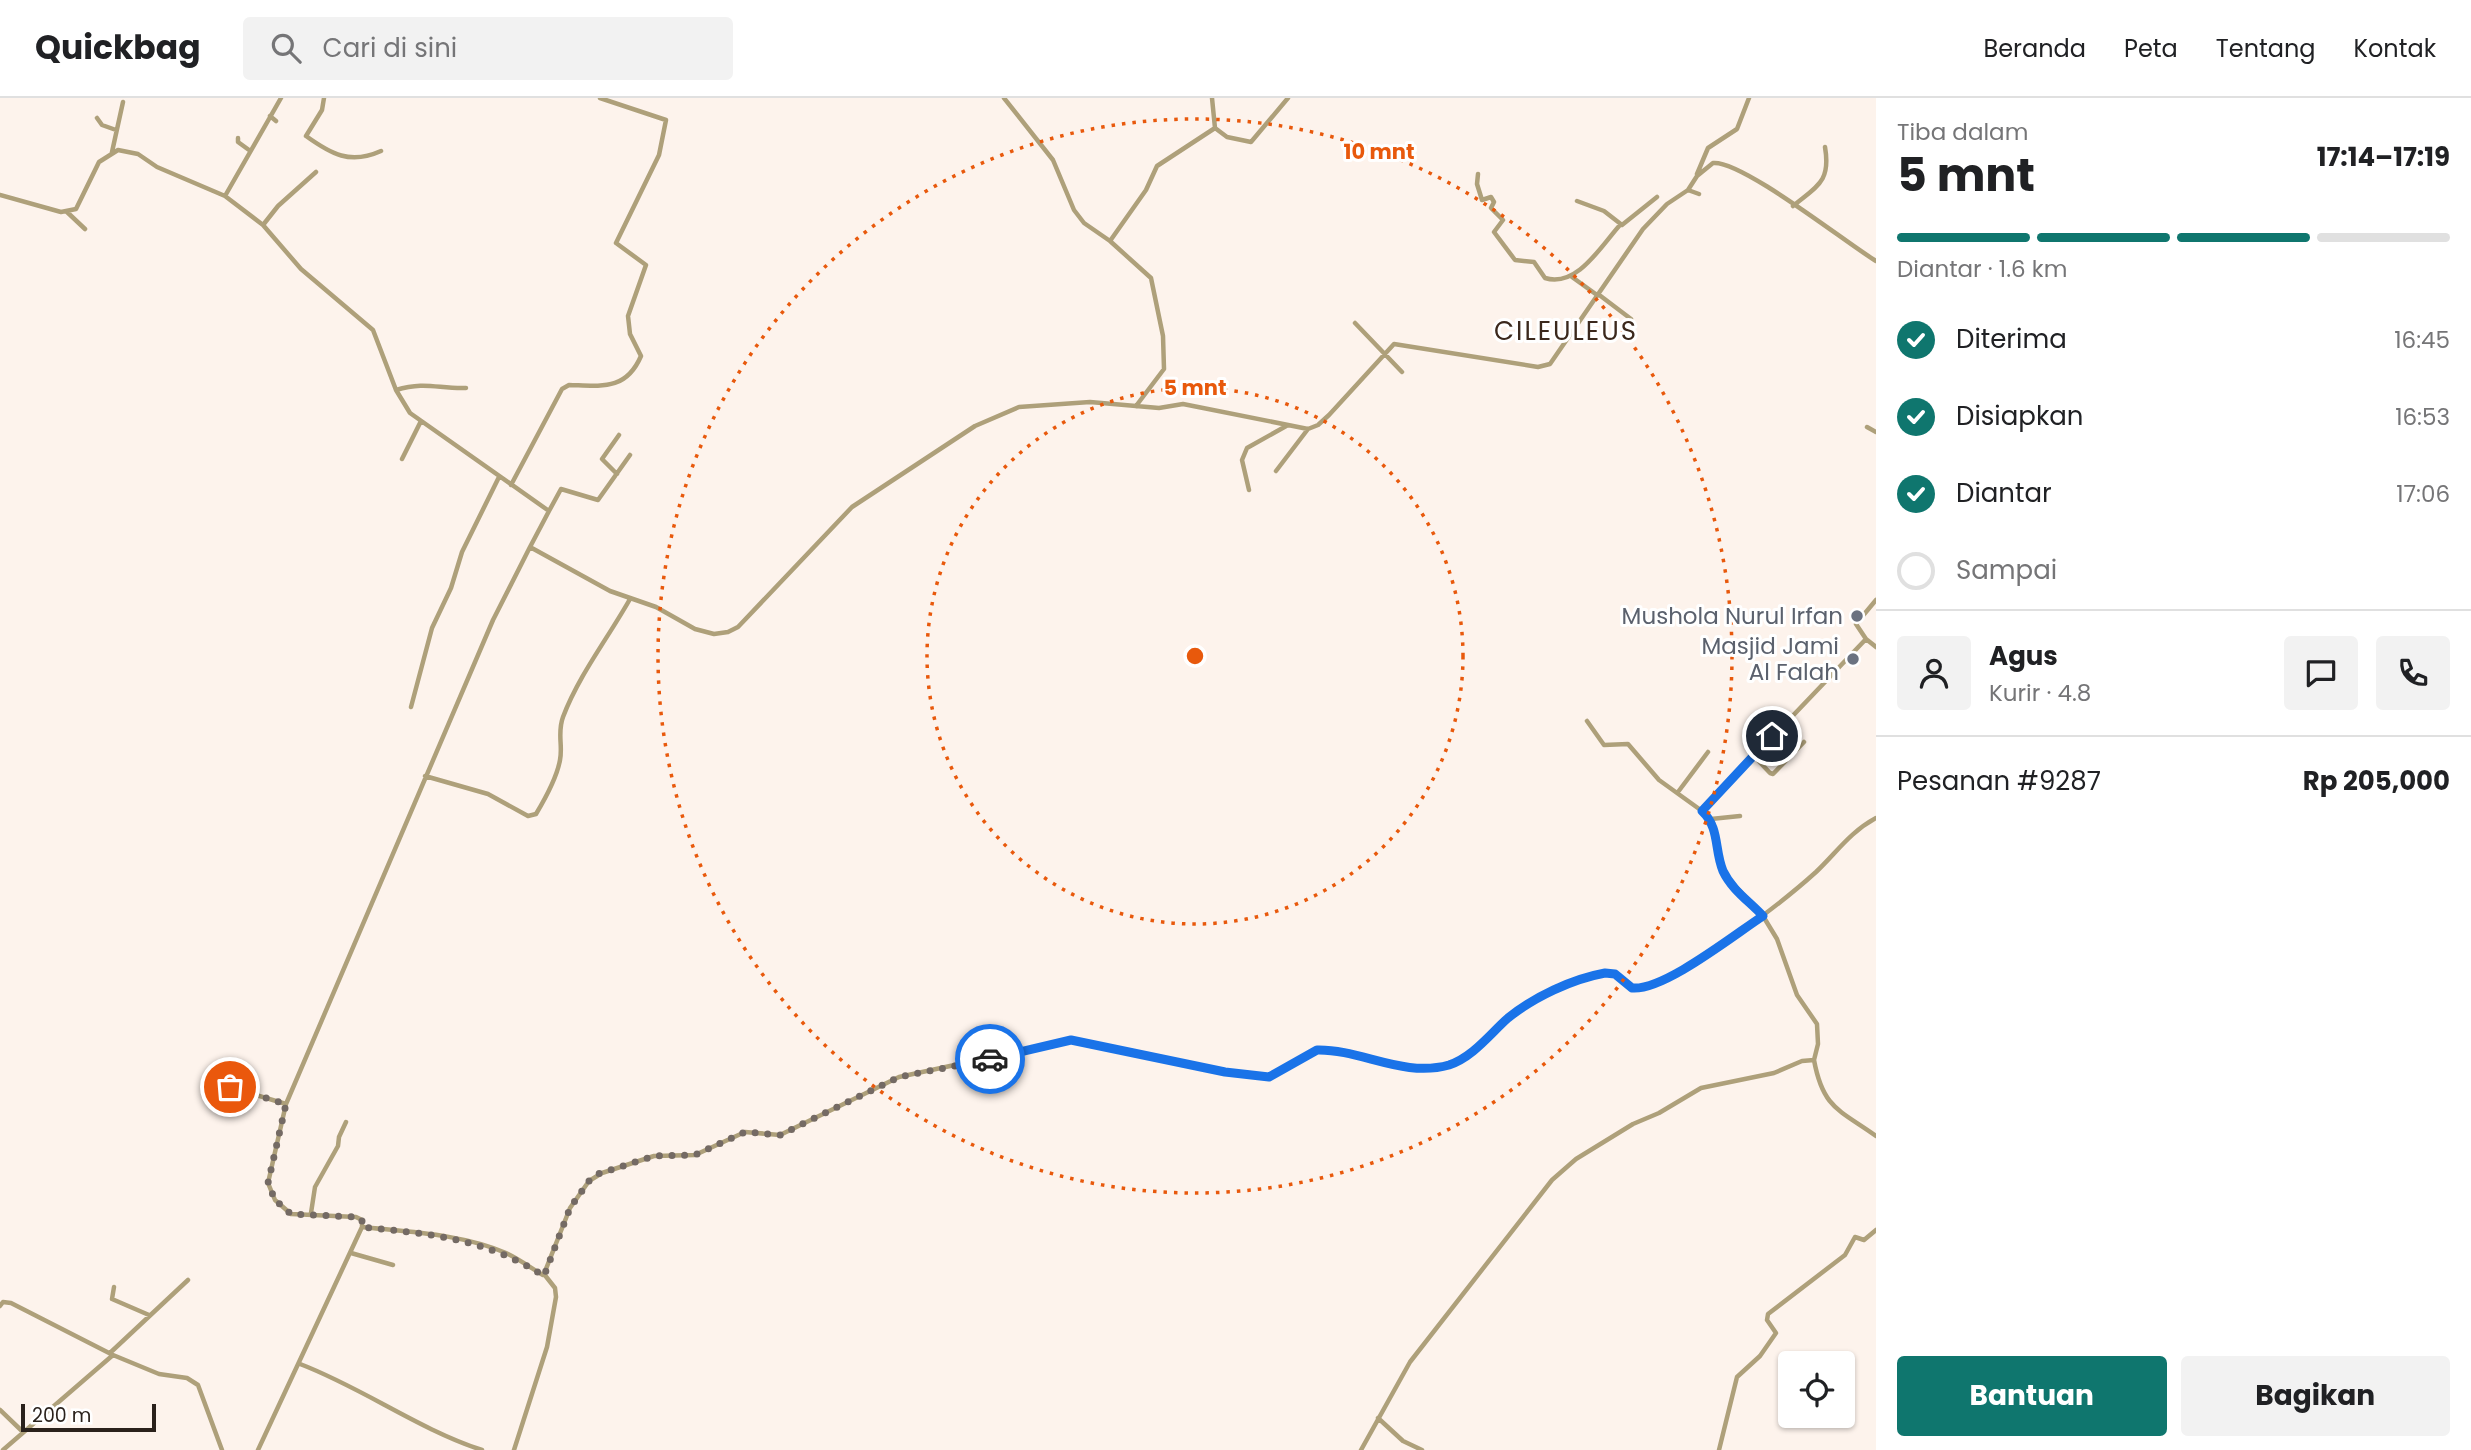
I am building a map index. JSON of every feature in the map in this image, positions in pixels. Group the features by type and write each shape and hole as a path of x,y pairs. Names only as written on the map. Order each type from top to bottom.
{"street":[{"path":"225,196 281,98"},
{"path":"324,98 322,110 306,136 324,150 355,159 381,151"},
{"path":"511,485 563,388 614,385 622,380 641,356 631,334 628,317 646,265 616,243 660,153 666,120 600,98"},
{"path":"1004,98 1054,160 1074,211 1084,223 1110,241 1151,278 1163,336 1164,369 1136,407"},
{"path":"1212,98 1215,128 1227,137 1251,142 1288,98"},
{"path":"1276,471 1308,429 1318,425 1329,415 1383,354 1400,343 1544,367 1556,357 1643,229 1667,204 1688,190 1697,176 1708,148 1737,129 1749,98"},
{"path":"112,153 123,102"},
{"path":"270,116 276,121"},
{"path":"97,118 102,125 116,130"},
{"path":"1110,241 1146,190 1157,166 1215,128"},
{"path":"239,138 237,142 249,150"},
{"path":"1793,206 1825,177 1828,166 1825,147"},
{"path":"68,212 78,207 99,162 112,153 127,150 157,167 225,196 263,225 301,269 373,330 396,390 410,413 549,511"},
{"path":"1697,176 1709,165 1726,164 1876,261"},
{"path":"263,225 278,206 316,172"},
{"path":"1478,174 1477,184 1481,198 1484,201 1491,197 1494,202 1491,208 1503,220 1493,232 1506,245 1511,256 1520,261 1534,262 1540,274 1550,279 1572,277 1631,319"},
{"path":"1688,190 1699,194"},
{"path":"0,195 68,212 85,229"},
{"path":"1572,277 1620,225 1657,197"},
{"path":"1577,201 1604,211 1620,225"},
{"path":"1355,323 1402,372"},
{"path":"396,390 425,384 448,389 466,388"},
{"path":"530,547 630,599 656,607 705,632 728,632 738,627 852,507 975,426 1019,407 1090,402 1136,407 1198,405 1308,429"},
{"path":"402,459 421,421"},
{"path":"1249,490 1242,460 1247,448 1288,425"},
{"path":"1867,427 1876,432"},
{"path":"617,474 603,459 619,435"},
{"path":"258,1450 362,1227 362,1220 356,1217 291,1214 282,1209 268,1183 286,1104 493,620 549,511 561,489 598,500 629,455"},
{"path":"411,707 432,628 451,588 462,552 499,477"},
{"path":"425,776 495,797 528,816 536,814 558,768 561,757 558,736 565,713 599,647 630,599"},
{"path":"1876,600 1856,624 1866,639 1876,647"},
{"path":"1702,811 1866,639"},
{"path":"1763,711 1751,742 1755,757 1773,774 1804,742"},
{"path":"1587,721 1604,745 1626,742 1658,780 1678,792 1710,819 1726,876 1763,916 1777,939 1793,982 1819,1028 1814,1060 1817,1078 1831,1105 1876,1136"},
{"path":"1678,792 1708,752"},
{"path":"1710,819 1740,816"},
{"path":"544,1276 570,1208 595,1176 654,1156 695,1155 745,1132 785,1133 906,1075 1071,1040 1269,1077 1317,1050 1399,1067 1447,1065 1472,1052 1511,1016 1541,995 1605,973 1615,974 1632,988 1641,988 1682,970 1763,916 1813,874 1852,833 1876,818"},
{"path":"1361,1450 1410,1362 1461,1301 1485,1264 1565,1167 1633,1124 1659,1113 1701,1088 1774,1073 1802,1061 1814,1060"},
{"path":"213,1082 286,1104"},
{"path":"311,1213 315,1187 338,1146 346,1122"},
{"path":"362,1227 417,1233 489,1247 510,1255 544,1276 555,1288 556,1297 547,1347 514,1450"},
{"path":"1719,1450 1737,1377 1760,1356 1776,1333 1767,1320 1768,1314 1845,1255 1855,1237 1864,1240 1875,1233"},
{"path":"351,1253 393,1265"},
{"path":"3,1450 112,1354 149,1315 188,1280"},
{"path":"114,1287 112,1299 149,1315"},
{"path":"0,1306 3,1302 11,1303 112,1354 159,1374 187,1378 198,1385 222,1450"},
{"path":"300,1364 342,1380 456,1441 482,1450"},
{"path":"0,1410 23,1432"},
{"path":"1378,1418 1403,1441 1422,1450"}],"way so far":[{"path":"230,1087 286,1104 268,1183 282,1209 291,1214 324,1213 356,1217 362,1220 362,1227 417,1233 489,1247 510,1255 544,1276 553,1246 570,1208 589,1181 598,1174 659,1155 695,1155 745,1132 780,1135 869,1094 899,1077 990,1059"}],"place":[{"name":"Mushola Nurul Irfan","path":"1857,616"},
{"name":"Masjid Jami Al Falah","path":"1853,659"}],"district":[{"name":"CILEULEUS","path":"1566,331"}],"route":[{"path":"990,1059 1071,1040 1225,1072 1269,1077 1317,1050 1399,1067 1436,1067 1461,1060 1511,1016 1541,995 1605,973 1615,974 1632,988 1641,988 1674,975 1763,916 1733,887 1726,876 1720,862 1713,823 1702,811 1772,736"}]}
